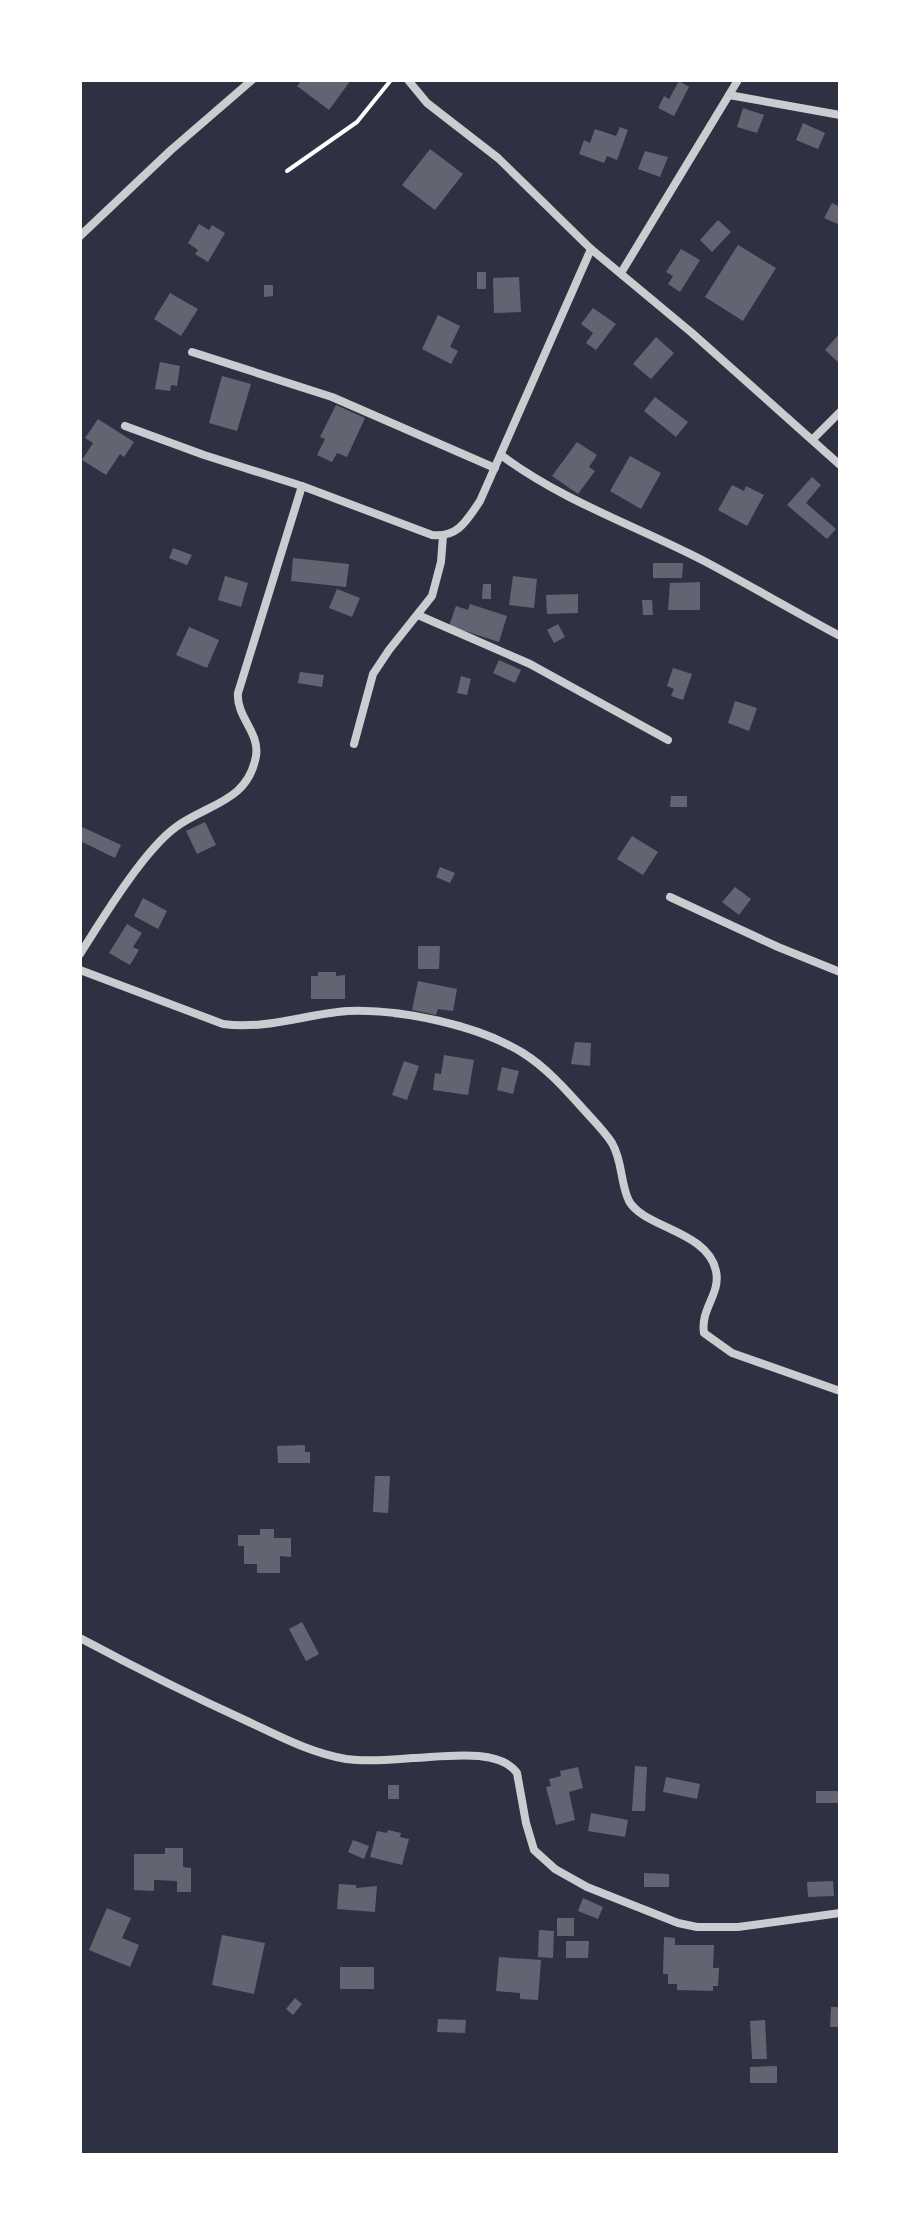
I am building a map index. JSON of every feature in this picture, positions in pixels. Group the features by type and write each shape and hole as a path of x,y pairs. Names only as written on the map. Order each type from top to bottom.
{"street":[{"path":"80,236 171,150 252,80"},
{"path":"408,80 427,103 498,158 591,249 840,465"},
{"path":"621,273 738,80"},
{"path":"729,95 840,115"},
{"path":"125,426 302,486 432,535 443,536 463,526 480,501 591,249"},
{"path":"192,352 332,397 495,468"},
{"path":"813,439 840,412"},
{"path":"501,455 567,498 705,562 840,636"},
{"path":"80,954 160,841 199,813 232,797 250,773 256,745 239,711 238,693 302,486"},
{"path":"354,744 373,674 432,596 443,536"},
{"path":"418,615 530,664 668,740"},
{"path":"670,897 840,972"},
{"path":"80,970 223,1024 245,1028 317,1014 352,1011 414,1017 494,1037 546,1071 611,1142 621,1163 629,1201 640,1214 679,1233 713,1259 718,1286 704,1312 704,1333 732,1353 840,1391"},
{"path":"80,1638 140,1670 310,1750 347,1759 454,1755 499,1760 513,1768 519,1779 534,1850 555,1869 587,1887 678,1923 717,1928 840,1913"}],"path":[{"path":"287,171 357,122 391,80"}],"building":[{"path":"302,80 351,80 329,110 297,86"},
{"path":"679,81 689,87 674,116 658,108 664,96 669,99"},
{"path":"743,108 764,115 757,133 737,127"},
{"path":"803,123 825,133 818,149 796,140"},
{"path":"620,127 628,130 617,160 607,156 604,163 579,154 584,140 590,143 595,129 616,136"},
{"path":"430,149 463,174 435,210 402,185"},
{"path":"645,151 668,157 660,177 638,169"},
{"path":"832,203 840,207 840,225 824,218"},
{"path":"718,220 731,232 712,252 700,240"},
{"path":"199,224 209,230 212,225 225,233 208,262 195,254 198,250 188,243"},
{"path":"738,245 776,268 743,321 705,297"},
{"path":"681,249 700,260 680,292 668,284 673,276 666,272"},
{"path":"477,272 486,272 486,289 477,289"},
{"path":"519,277 521,312 494,313 493,278"},
{"path":"264,285 273,285 273,296 264,297"},
{"path":"170,293 198,309 181,336 154,319"},
{"path":"593,308 616,324 596,350 586,343 593,333 581,324"},
{"path":"438,315 460,326 450,347 458,351 451,364 422,349"},
{"path":"840,333 840,364 825,350"},
{"path":"656,337 674,353 651,379 633,364"},
{"path":"160,362 180,366 177,386 171,385 170,391 155,389"},
{"path":"222,376 251,384 237,431 209,423"},
{"path":"655,397 688,422 676,437 644,411"},
{"path":"336,405 365,418 347,457 337,453 332,462 317,455 325,439 320,437"},
{"path":"98,419 134,442 124,457 120,454 106,475 82,460 93,443 85,438"},
{"path":"577,442 597,455 589,467 595,471 578,494 552,476"},
{"path":"630,456 661,473 641,509 610,491"},
{"path":"812,477 821,485 806,503 836,529 827,539 787,505"},
{"path":"732,485 744,491 746,486 764,495 747,526 718,510"},
{"path":"173,548 192,555 187,565 169,558"},
{"path":"293,558 349,564 346,587 291,581"},
{"path":"653,563 683,563 682,578 653,578"},
{"path":"225,576 248,583 241,607 218,600"},
{"path":"513,576 537,579 534,608 509,605"},
{"path":"700,582 700,610 668,610 670,583"},
{"path":"483,584 491,584 491,599 482,599"},
{"path":"337,589 360,598 352,617 329,608"},
{"path":"578,594 578,613 547,614 546,595"},
{"path":"642,600 652,600 653,615 643,615"},
{"path":"470,604 507,616 499,642 449,626 456,606 468,610"},
{"path":"558,624 565,637 554,643 547,630"},
{"path":"189,627 219,640 207,668 176,655"},
{"path":"499,660 521,670 515,683 493,673"},
{"path":"673,668 692,674 683,700 671,696 674,689 667,686"},
{"path":"300,672 324,675 322,687 298,683"},
{"path":"461,676 471,679 467,695 457,693"},
{"path":"735,701 757,708 749,731 728,723"},
{"path":"671,796 687,796 687,807 670,807"},
{"path":"205,822 216,845 197,854 186,831"},
{"path":"80,826 121,845 115,858 80,841"},
{"path":"632,836 658,852 643,875 617,859"},
{"path":"440,867 455,873 450,883 436,877"},
{"path":"735,887 751,899 739,915 722,902"},
{"path":"143,898 167,911 158,929 134,916"},
{"path":"127,924 142,933 133,947 139,950 130,965 109,953"},
{"path":"418,946 440,946 439,969 418,969"},
{"path":"318,972 345,975 345,999 311,999 311,976 318,976"},
{"path":"418,981 457,989 453,1011 438,1009 436,1015 412,1010"},
{"path":"575,1042 591,1043 590,1066 571,1064"},
{"path":"444,1055 474,1060 468,1095 433,1090 435,1073 441,1074"},
{"path":"404,1061 419,1066 407,1100 392,1095"},
{"path":"502,1067 519,1071 513,1094 497,1090"},
{"path":"305,1445 305,1452 310,1452 310,1463 278,1463 277,1446"},
{"path":"375,1476 390,1476 388,1513 373,1512"},
{"path":"260,1529 274,1529 274,1538 291,1538 291,1557 280,1556 280,1573 257,1573 257,1564 244,1564 244,1546 238,1546 238,1535 260,1535"},
{"path":"302,1622 319,1654 306,1661 289,1629"},
{"path":"635,1766 647,1767 645,1811 632,1811"},
{"path":"578,1767 583,1788 569,1792 575,1820 556,1825 546,1787 551,1786 549,1779 561,1776 560,1771"},
{"path":"666,1777 700,1784 697,1799 663,1792"},
{"path":"388,1785 399,1785 399,1799 388,1799"},
{"path":"816,1791 840,1791 840,1803 816,1803"},
{"path":"591,1813 628,1820 625,1837 588,1831"},
{"path":"388,1830 409,1839 402,1865 370,1857 377,1831 387,1833"},
{"path":"353,1840 369,1846 364,1859 348,1852"},
{"path":"165,1848 183,1848 183,1867 191,1868 191,1892 177,1892 177,1881 154,1880 154,1891 134,1890 134,1854 165,1854"},
{"path":"644,1873 669,1874 669,1887 644,1887"},
{"path":"833,1881 834,1896 808,1897 807,1882"},
{"path":"339,1884 356,1885 356,1888 377,1886 375,1912 337,1909"},
{"path":"583,1898 603,1907 598,1919 578,1911"},
{"path":"107,1908 131,1918 122,1938 139,1945 130,1967 89,1950"},
{"path":"557,1918 574,1918 574,1936 557,1936"},
{"path":"539,1930 554,1931 553,1958 538,1957"},
{"path":"222,1935 265,1943 254,1994 212,1985"},
{"path":"664,1937 675,1938 675,1945 714,1945 713,1968 719,1968 718,1986 713,1986 713,1991 677,1990 677,1984 668,1984 668,1974 663,1974"},
{"path":"566,1941 589,1941 588,1958 566,1958"},
{"path":"499,1957 541,1960 538,2000 520,1999 520,1993 496,1991"},
{"path":"340,1967 374,1967 374,1989 340,1989"},
{"path":"295,1998 302,2004 293,2015 286,2009"},
{"path":"831,2007 840,2007 840,2027 830,2027"},
{"path":"438,2019 466,2020 465,2033 437,2032"},
{"path":"765,2020 767,2059 752,2059 750,2021"},
{"path":"777,2066 777,2083 750,2083 750,2067"}]}
